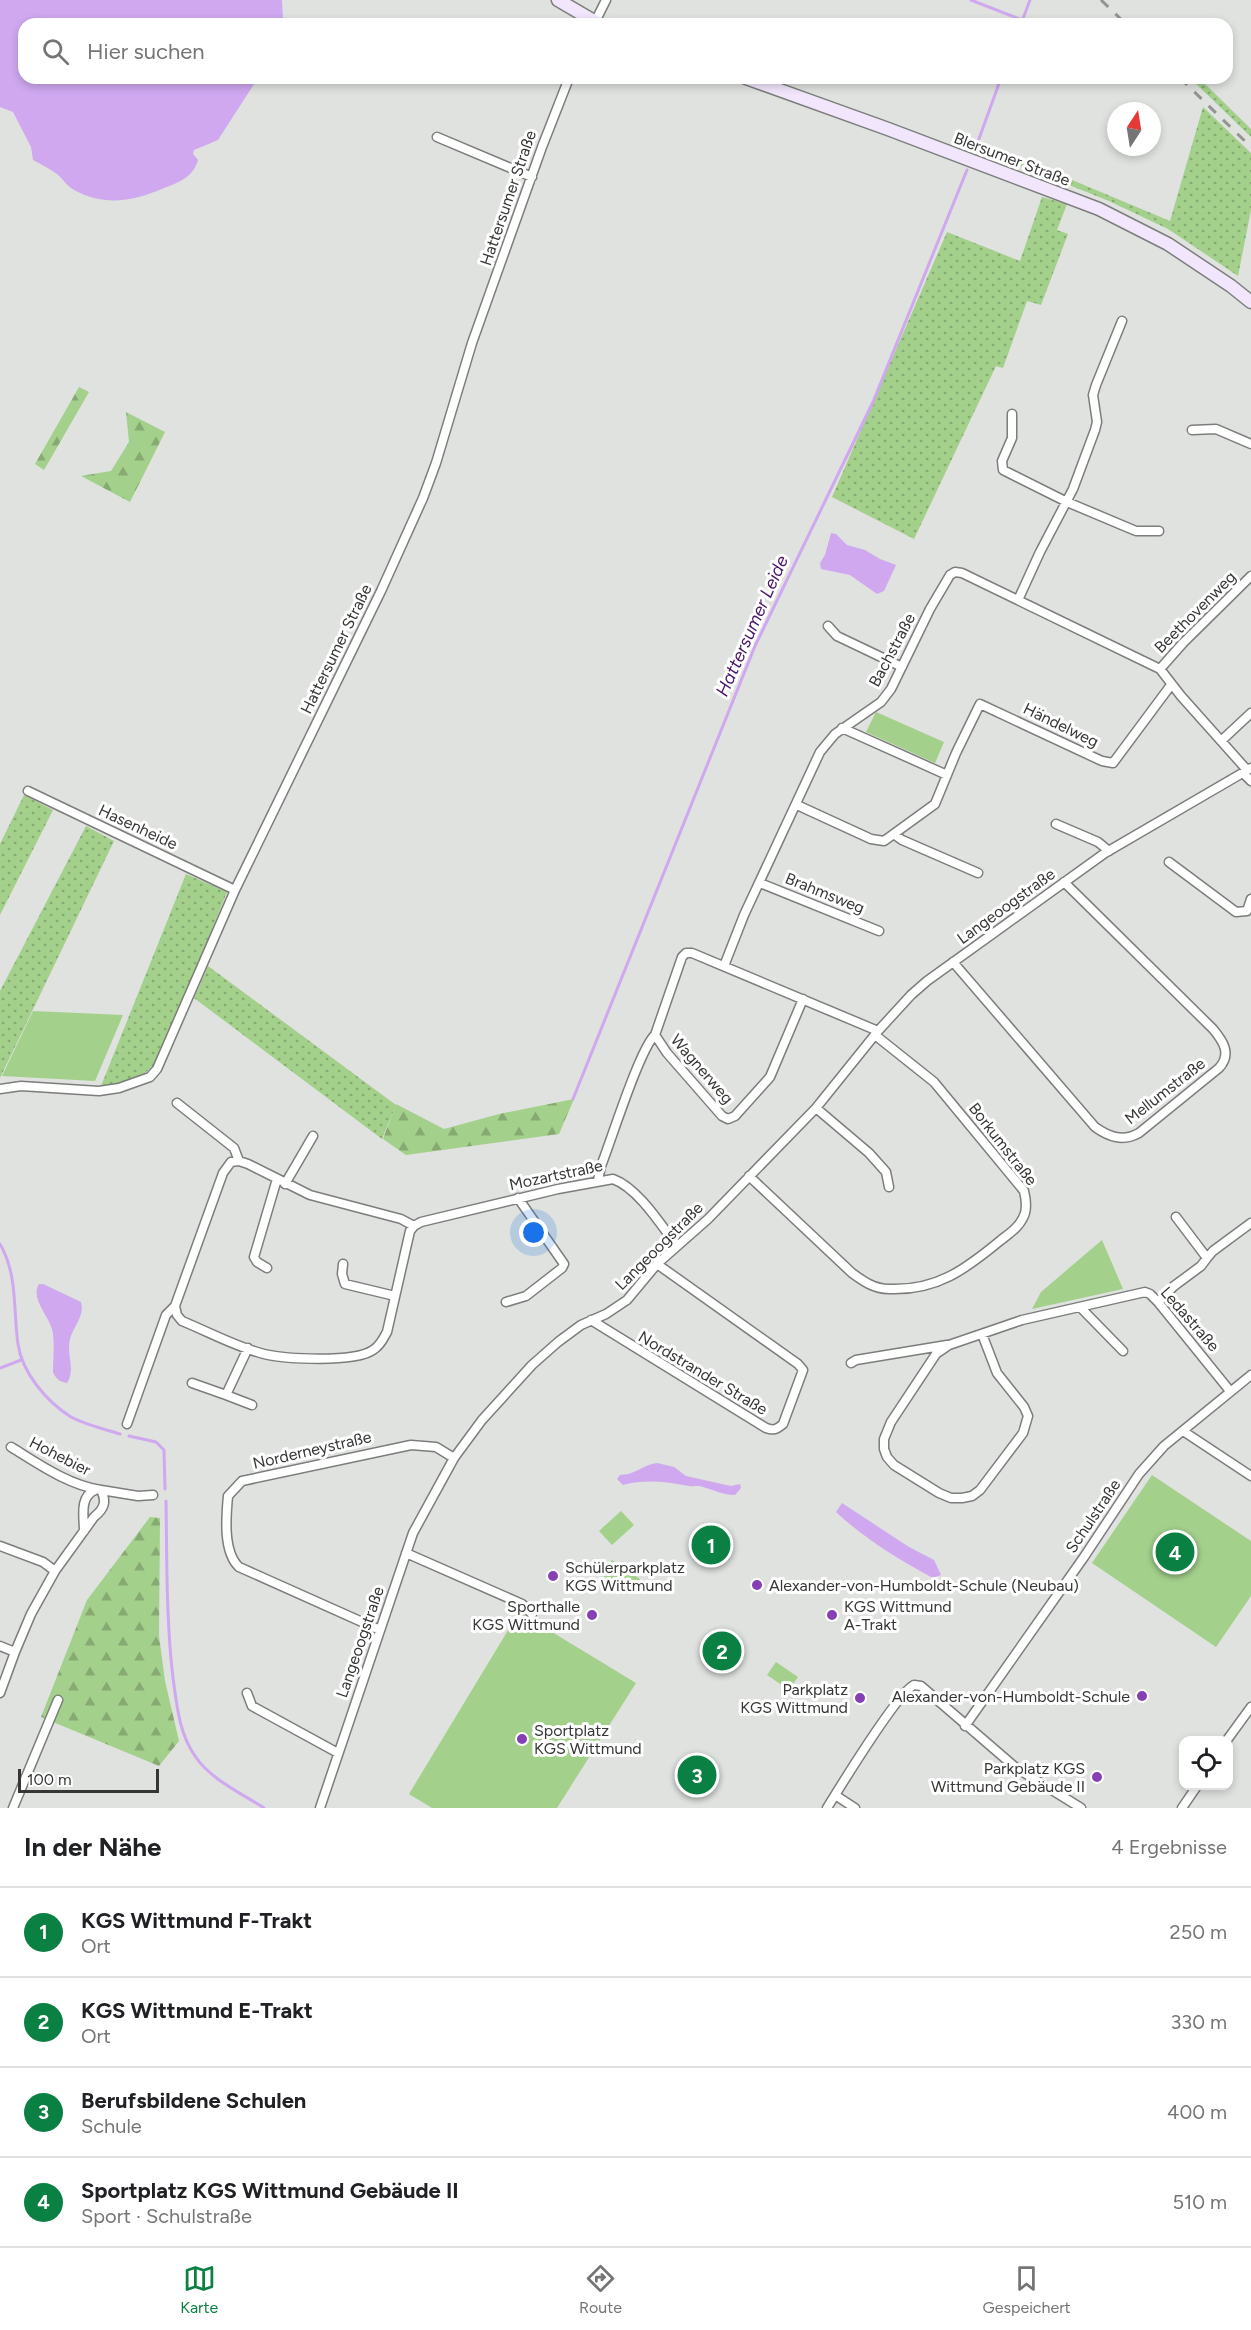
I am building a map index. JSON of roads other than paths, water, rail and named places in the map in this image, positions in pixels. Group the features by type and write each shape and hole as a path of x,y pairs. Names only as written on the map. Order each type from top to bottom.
{"main road":[{"path":"558,0 588,18"},
{"name":"Blersumer Straße","path":"763,84 1100,209 1168,244 1206,268 1251,302"}],"street":[{"path":"598,18 606,0"},
{"name":"Hattersumer Straße","path":"0,1089 21,1086 99,1091 118,1088 150,1077 163,1059 235,890 381,591 423,498 436,463 472,343 567,84"},
{"path":"437,137 532,177"},
{"path":"1018,600 1067,502 1095,430 1093,395 1122,321"},
{"path":"1012,414 1012,438 1002,461 1003,470 1067,502 1136,531 1159,531"},
{"path":"1192,430 1216,429 1251,444"},
{"name":"Bachstraße","path":"724,966 820,752 835,734 881,702 891,689 930,609 950,575 955,572 962,573 1160,669 1171,685 1247,771 1251,781"},
{"name":"Beethovenweg","path":"1160,669 1183,642 1251,576"},
{"path":"828,626 837,636 902,667"},
{"name":"Händelweg","path":"894,835 935,804 980,704 1102,761 1113,763 1171,685"},
{"path":"1221,741 1251,713"},
{"path":"842,728 947,775"},
{"name":"Langeoogstraße","path":"320,1808 413,1533 454,1458 482,1420 532,1365 572,1330 606,1314 627,1300 657,1264 708,1219 816,1108 876,1033 911,994 1109,851 1247,771"},
{"name":"Hasenheide","path":"28,791 235,890"},
{"path":"796,805 879,841 884,841 894,835 978,873"},
{"path":"1056,824 1098,842 1109,851"},
{"path":"1169,862 1236,912 1247,912 1251,899"},
{"name":"Mellumstraße","path":"953,962 1095,1127 1107,1136 1120,1138 1139,1133 1219,1068 1225,1059 1223,1041 1064,882"},
{"name":"Brahmsweg","path":"760,883 879,931"},
{"name":"Wagnerweg","path":"598,1180 601,1166 638,1067 649,1041 655,1035 682,957 686,953 692,953 724,966"},
{"path":"724,966 876,1033"},
{"name":"Wagnerweg","path":"655,1035 667,1053 722,1116 728,1119 735,1116 770,1077 803,999"},
{"name":"Borkumstraße","path":"748,1176 852,1273 869,1285 888,1290 916,1287 956,1275 1018,1226 1025,1215 1027,1203 1024,1191 934,1082 876,1033"},
{"path":"177,1103 234,1148 238,1161"},
{"path":"816,1108 869,1153 886,1172 889,1187"},
{"path":"267,1268 257,1262 254,1257 281,1181 313,1136"},
{"path":"127,1424 166,1315 175,1306 223,1173 231,1162 238,1161 310,1195 401,1219 414,1226 408,1238 387,1332 380,1344 363,1354 322,1359 264,1354 182,1322 175,1306"},
{"name":"Mozartstraße","path":"414,1226 421,1222 518,1198 598,1180 613,1179 628,1187 657,1219 677,1246"},
{"path":"506,1302 526,1296 564,1264 518,1198"},
{"path":"1176,1217 1207,1258"},
{"path":"1158,1302 1174,1286 1201,1266 1213,1251 1251,1223"},
{"path":"343,1264 342,1274 345,1284 395,1296"},
{"name":"Nordstrander Straße","path":"591,1320 766,1428 778,1429 783,1424 803,1370 798,1364 657,1264"},
{"name":"Ledastraße","path":"851,1363 856,1360 949,1345 1022,1320 1145,1292 1158,1302 1230,1391"},
{"path":"1080,1308 1123,1351"},
{"name":"Ledastraße","path":"949,1345 936,1354 891,1422 884,1439 884,1449 894,1465 939,1493 951,1498 962,1498 972,1496 980,1490 1027,1425 1028,1416 1024,1407 997,1373 982,1334"},
{"path":"226,1395 248,1348"},
{"name":"Schulstraße","path":"965,1726 1084,1557 1139,1474 1164,1446 1251,1375"},
{"path":"192,1383 252,1405"},
{"path":"1241,1383 1251,1388"},
{"path":"1183,1431 1251,1476"},
{"name":"Norderneystraße","path":"380,1630 239,1567 232,1561 228,1496 242,1481 411,1444 436,1447 454,1458"},
{"name":"Hohebier","path":"11,1447 61,1476 98,1490 138,1496 153,1495"},
{"name":"Hohebier","path":"0,1693 31,1614 55,1571 104,1507 105,1497 98,1490"},
{"name":"Hohebier","path":"84,1531 84,1504 90,1492 98,1490"},
{"path":"0,1546 43,1562 55,1571"},
{"path":"406,1553 522,1604 532,1614"},
{"path":"0,1646 15,1652"},
{"path":"826,1808 898,1702 909,1687 914,1685 921,1686 1015,1767 1081,1808"},
{"path":"247,1693 252,1706 338,1753"},
{"path":"13,1808 58,1700"},
{"path":"1230,1736 1251,1707"},
{"path":"1182,1808 1194,1790"},
{"path":"835,1795 855,1808"}],"waterway":[{"path":"971,0 1017,18"},
{"name":"Hattersumer Leide","path":"1023,18 1030,0"},
{"name":"Hattersumer Leide","path":"976,147 999,84"},
{"name":"Hattersumer Leide","path":"573,1099 755,646 873,402 967,170"},
{"path":"0,1244 10,1268 20,1355 30,1376 45,1395 71,1417 120,1434"},
{"path":"0,1368 21,1360"},
{"path":"129,1436 156,1442 164,1450 165,1489"},
{"path":"166,1501 169,1634 173,1678 182,1729 195,1756 209,1772 264,1808"}],"railway":[{"path":"1101,0 1120,18"},
{"path":"1186,84 1251,147"}],"place":[{"name":"KGS Wittmund F-Trakt","path":"711,1545"},
{"name":"Sportplatz KGS Wittmund Gebäude II","path":"1175,1552"},
{"name":"Schülerparkplatz KGS Wittmund","path":"553,1576"},
{"name":"Alexander-von-Humboldt-Schule (Neubau)","path":"757,1585"},
{"name":"Sporthalle KGS Wittmund","path":"592,1615"},
{"name":"KGS Wittmund A-Trakt","path":"832,1615"},
{"name":"KGS Wittmund E-Trakt","path":"722,1651"},
{"name":"Alexander-von-Humboldt-Schule","path":"1142,1696"},
{"name":"Parkplatz KGS Wittmund","path":"860,1698"},
{"name":"Sportplatz KGS Wittmund","path":"522,1739"},
{"name":"Berufsbildene Schulen","path":"697,1775"},
{"name":"Parkplatz KGS Wittmund Gebäude II","path":"1097,1777"}]}
